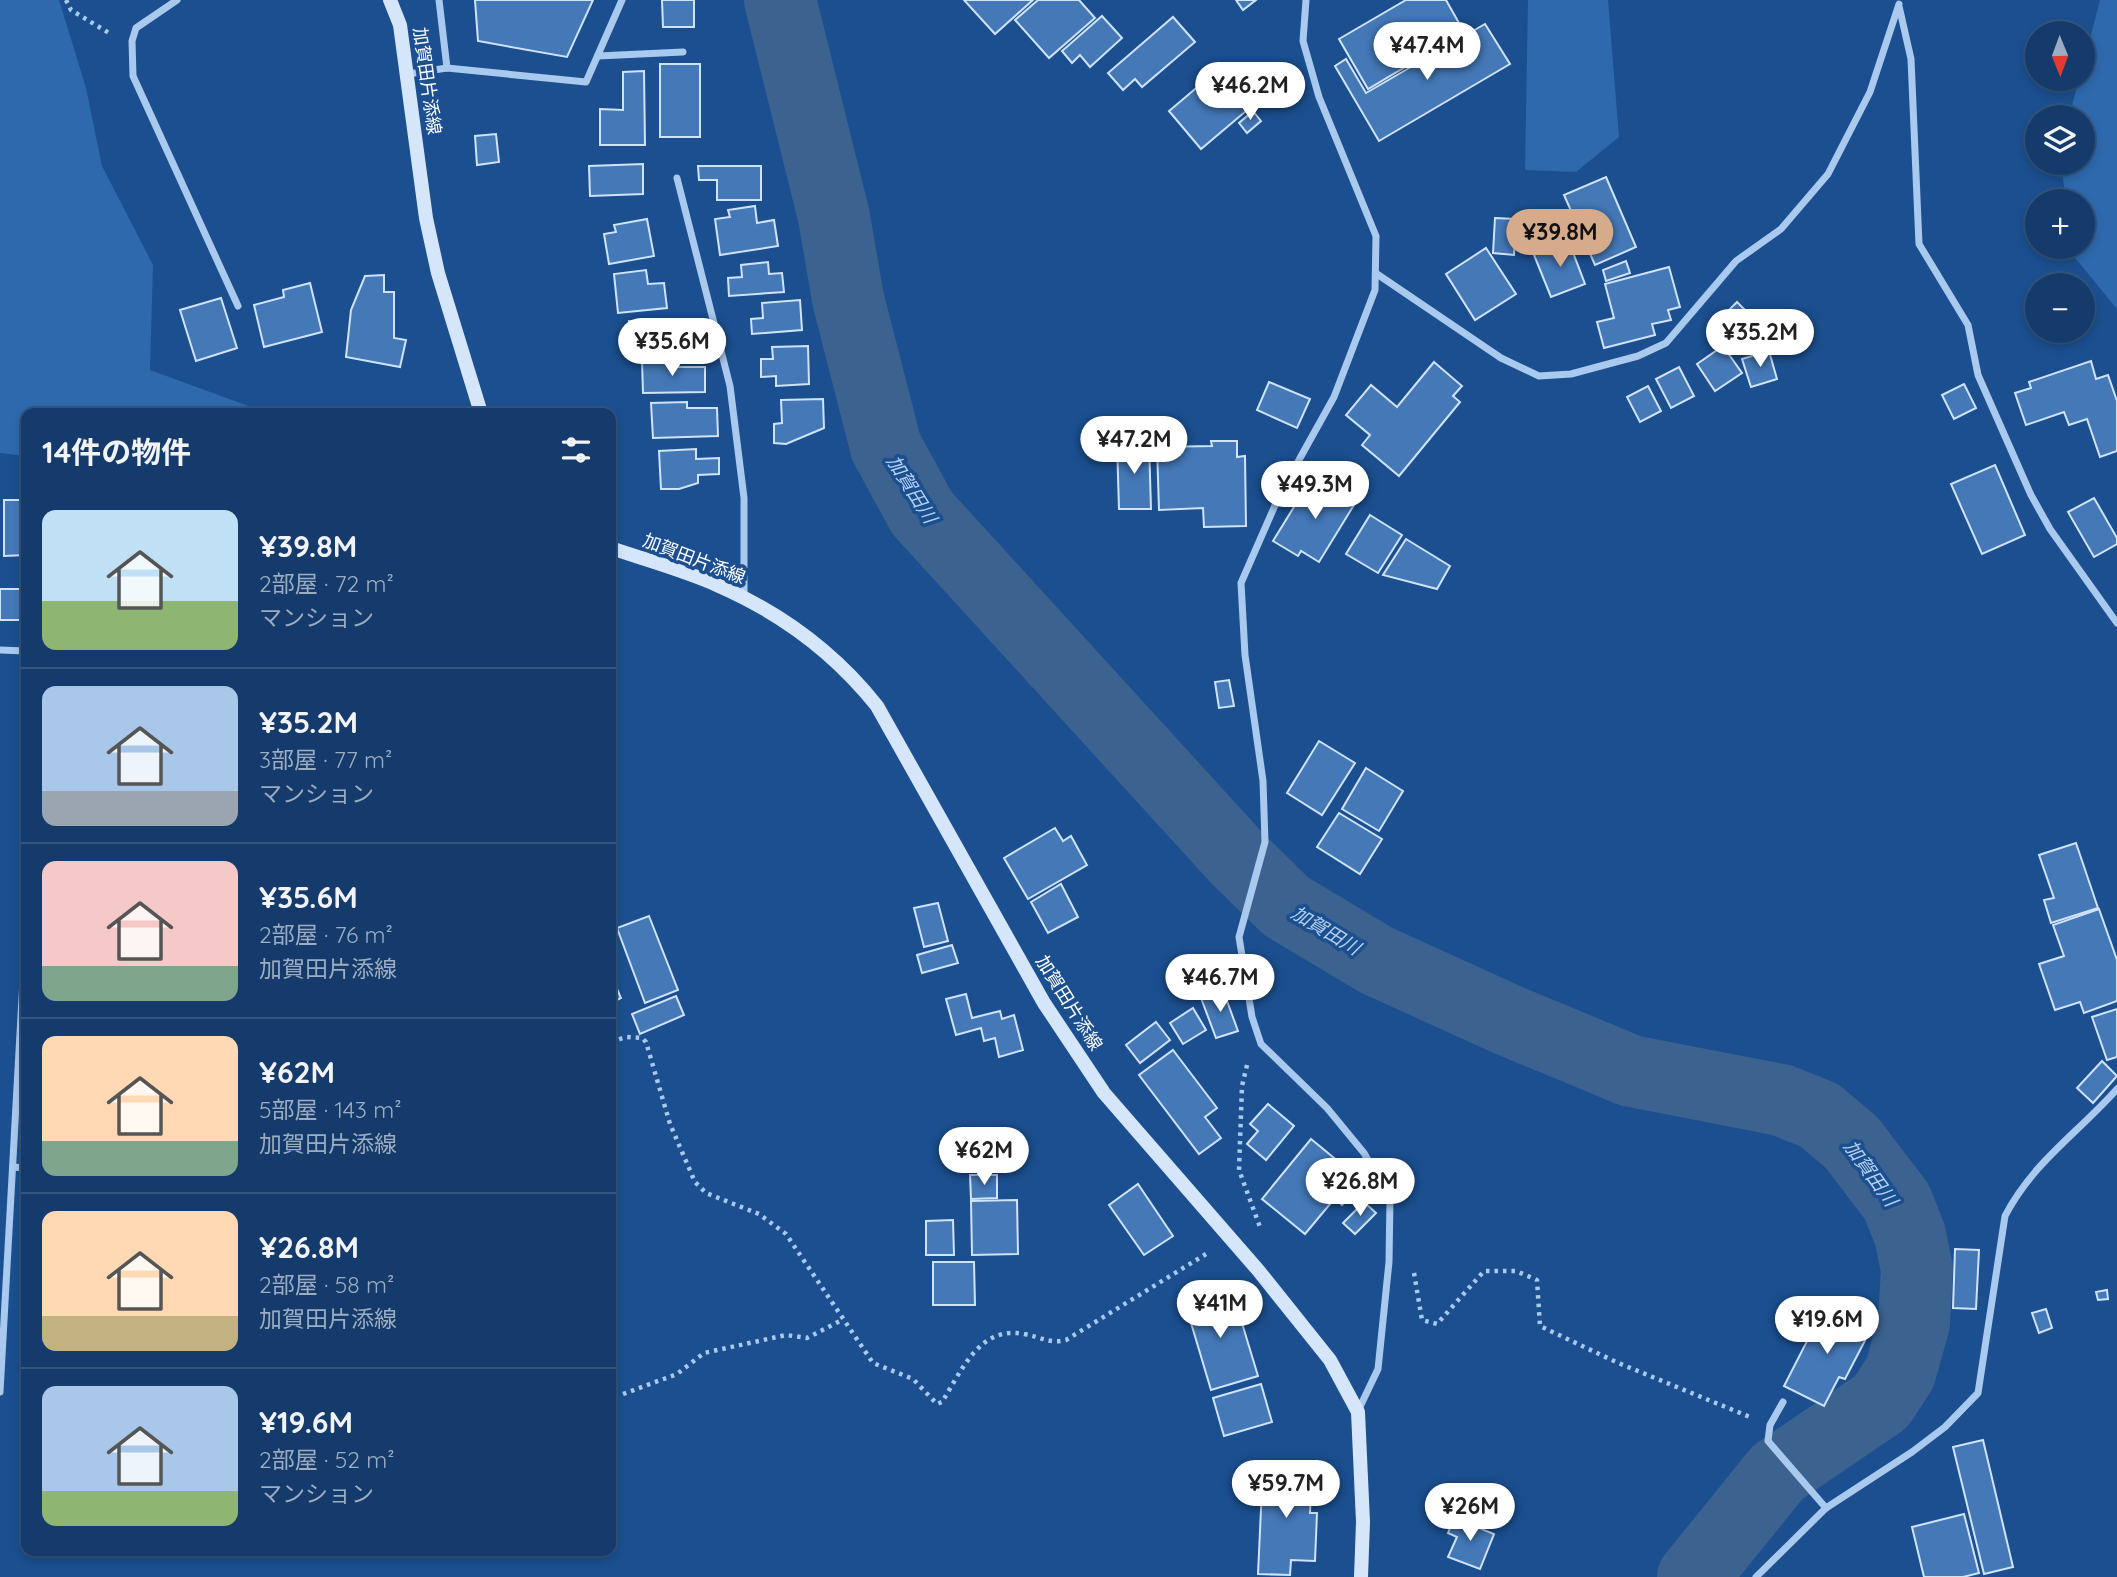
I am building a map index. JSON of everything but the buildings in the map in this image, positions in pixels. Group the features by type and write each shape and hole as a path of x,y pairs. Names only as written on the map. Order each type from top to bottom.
{"main road":[{"name":"加賀田片添線","path":"390,0 400,24 426,218 438,273 479,408"},
{"name":"加賀田片添線","path":"616,550 716,584 744,598 821,646 855,678 877,706 995,918 1104,1093 1258,1270 1330,1360 1358,1412 1363,1522 1361,1577"}],"street":[{"path":"177,0 135,28 132,41 132,76 238,306"},
{"path":"439,0 447,68"},
{"path":"408,74 447,68 586,82 622,0"},
{"path":"1306,0 1303,41 1319,97 1376,236 1377,274 1375,290 1334,397 1280,494 1241,583 1245,655 1259,744 1265,842 1239,937 1252,1017 1261,1044 1327,1108 1364,1153 1390,1199 1389,1262 1378,1369 1358,1412"},
{"path":"1377,274 1501,358 1539,376 1570,374 1638,356 1666,343 1736,261 1781,229 1828,173 1870,92 1898,2"},
{"path":"1898,2 1911,59 1919,244 1968,325 1978,375 2031,495 2050,529 2087,576 2117,623"},
{"path":"598,56 683,52"},
{"path":"677,178 730,386 744,498 744,598"},
{"path":"0,650 21,651"},
{"path":"0,1392 21,1027"},
{"path":"1756,1577 1826,1508 1912,1452 1945,1427 1978,1393 2005,1216 2018,1191 2044,1159 2117,1089"},
{"path":"13,1167 21,1168"},
{"path":"1783,1402 1770,1425 1768,1441 1826,1508"}],"path":[{"path":"66,0 71,10 88,22 132,41"},
{"path":"616,1040 626,1037 642,1038 646,1042 670,1124 695,1182 706,1193 759,1214 786,1234 873,1363 886,1371 913,1379 937,1404 942,1402 982,1342 1010,1331 1051,1343 1066,1340 1231,1239"},
{"path":"1258,1270 1262,1232 1239,1170 1242,1086 1247,1064 1261,1044"},
{"path":"1413,1269 1422,1320 1437,1324 1484,1271 1516,1271 1537,1280 1540,1326 1616,1362 1770,1425"},
{"path":"623,1394 677,1374 704,1353 786,1335 807,1338 842,1320"}],"shaded area":[{"path":"0,0 59,0 86,88 102,166 153,265 150,370 254,408 21,408 21,455 0,453"},
{"path":"1528,0 1608,0 1619,137 1576,172 1525,170"},
{"path":"2100,0 2117,0 2117,309 2095,282 2095,273 2088,273 2076,259 2095,259 2095,189 2064,189 2063,175 2095,175 2095,105 2072,105 2076,91 2095,91 2095,21"}],"waterway":[{"name":"加賀田川","path":"780,0 834,217 848,299 886,447 922,513 1237,858 1286,906 1376,960 1508,1020 1631,1071 1781,1100 1819,1115 1852,1143 1897,1202 1910,1235 1917,1269 1914,1323 1900,1373 1881,1402 1778,1472 1693,1577"}]}
